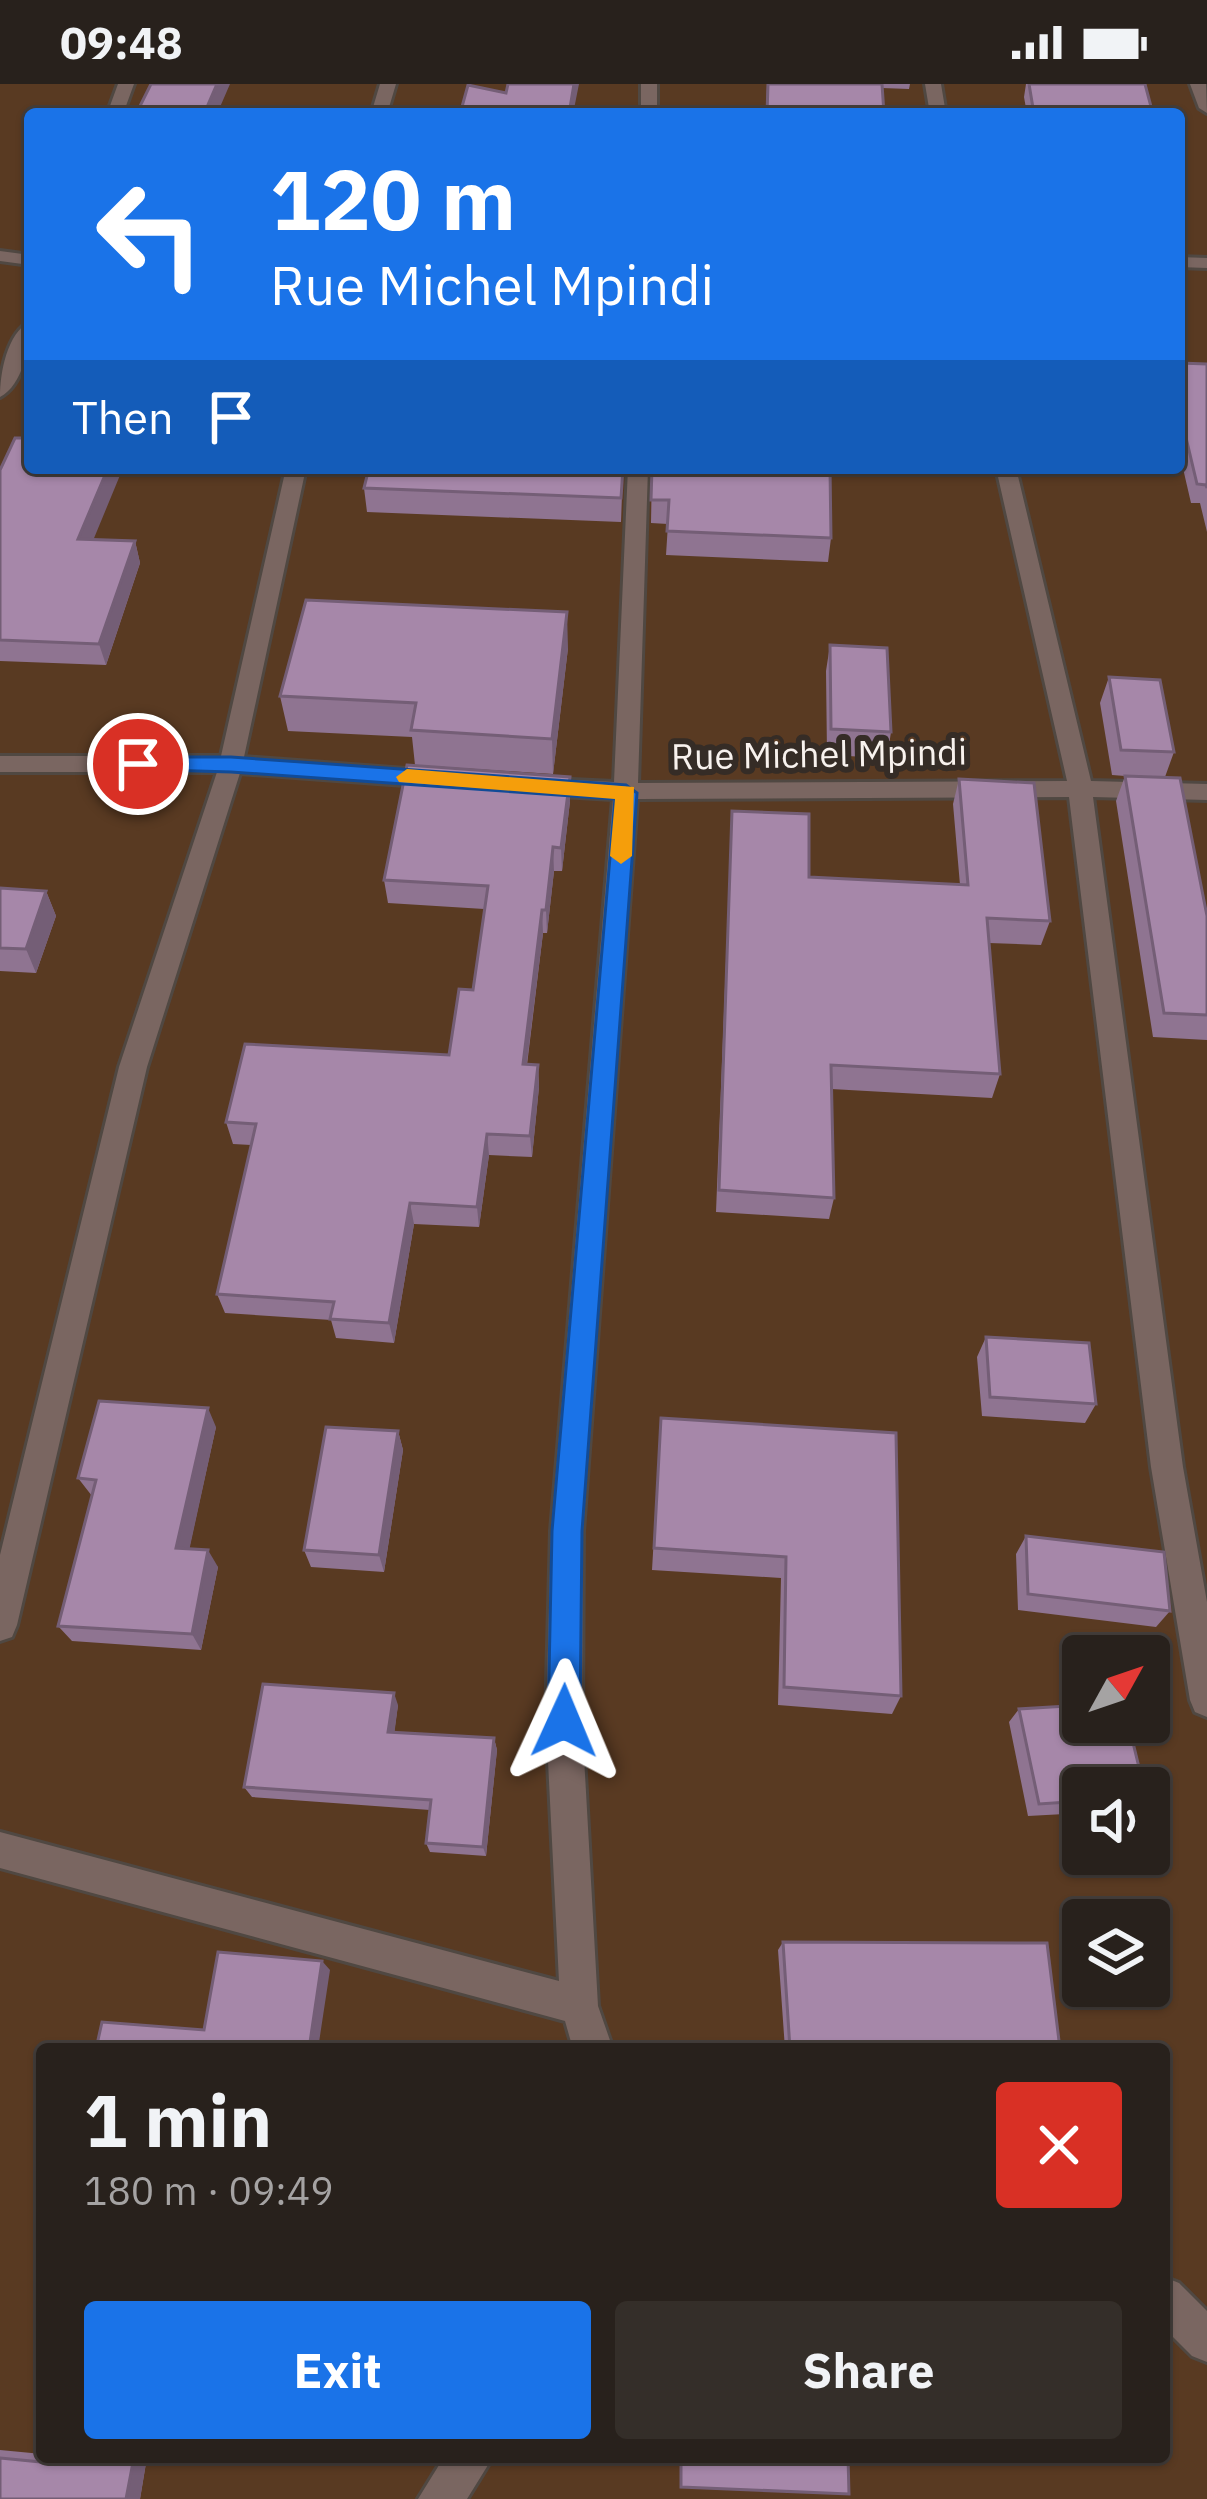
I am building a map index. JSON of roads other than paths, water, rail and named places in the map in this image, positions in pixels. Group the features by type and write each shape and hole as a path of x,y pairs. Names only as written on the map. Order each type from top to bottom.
{"street":[{"path":"1198,84 1207,108"},
{"path":"0,391 24,340"},
{"path":"0,1625 134,1067 231,764 295,474"},
{"path":"591,2043 579,2006 564,1721 567,1531 626,793 638,474"},
{"path":"1007,474 1080,787 1167,1468 1207,1700"},
{"path":"0,764 231,764 463,781"},
{"name":"Rue Michel Mpindi","path":"510,784 626,793 1080,787 1207,792"},
{"path":"0,1850 579,2006"},
{"path":"1170,2304 1207,2341"},
{"path":"440,2499 467,2463"}]}
